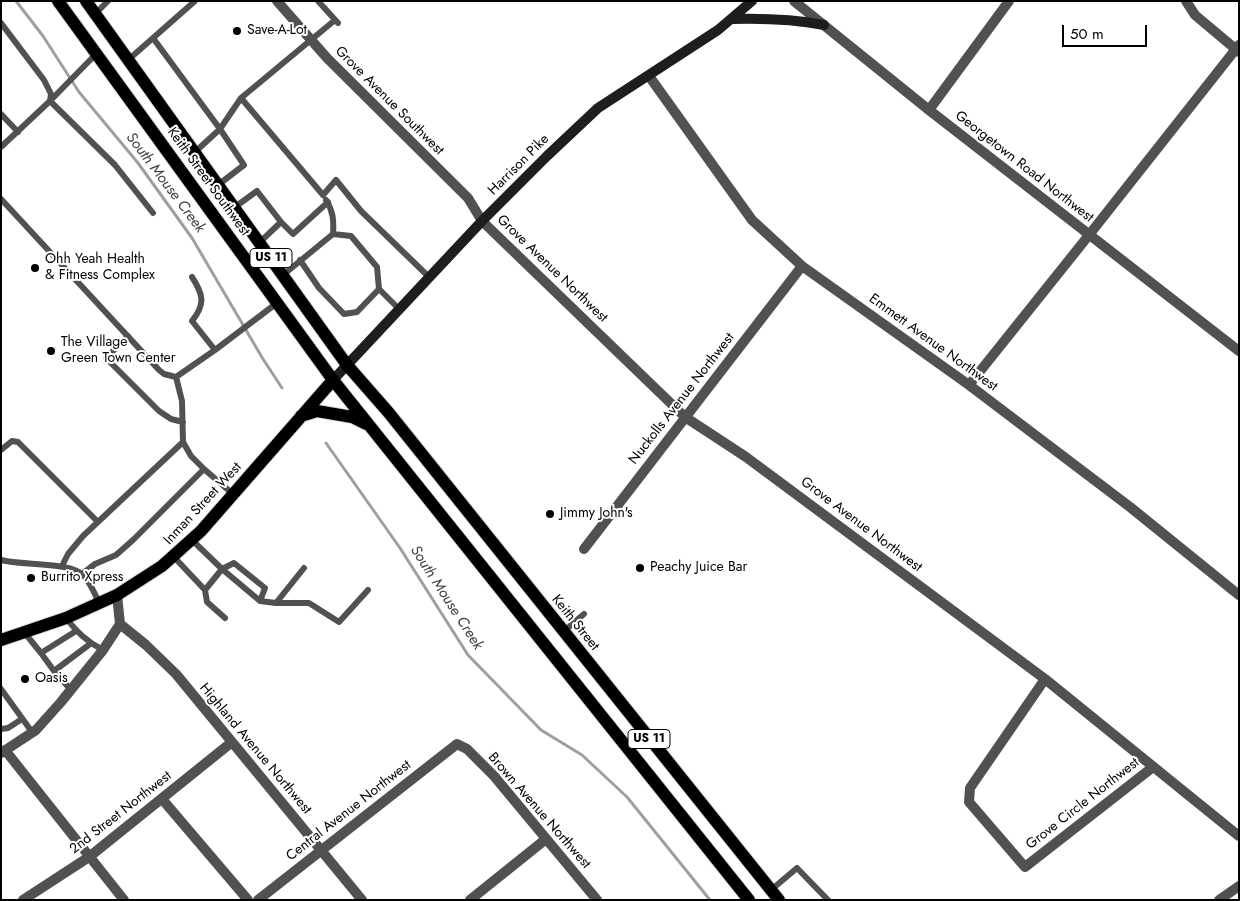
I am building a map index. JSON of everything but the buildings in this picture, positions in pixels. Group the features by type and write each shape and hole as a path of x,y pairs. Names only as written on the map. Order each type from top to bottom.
{"main road":[{"name":"Keith Street Southwest","path":"58,1 333,380"},
{"name":"Keith Street Southwest","path":"86,1 347,365"},
{"name":"Harrison Pike","path":"333,380 482,221 598,108 718,30 752,1"},
{"path":"732,19 769,18 797,20 824,25"},
{"path":"96,54 114,40"},
{"path":"110,73 128,60"},
{"path":"176,164 195,152"},
{"name":"Keith Street","path":"347,365 389,413 775,895"},
{"name":"Inman Street West","path":"1,640 66,618 117,595 174,557 234,494 333,380"},
{"name":"US 11","path":"333,380 750,900"},
{"path":"301,416 317,411 352,417 370,425"},
{"path":"547,645 563,632"}],"street":[{"name":"Grove Avenue Southwest","path":"277,1 311,41 405,138 468,198 482,221"},
{"name":"Georgetown Road Northwest","path":"794,1 929,110 1239,351"},
{"path":"929,110 1009,1"},
{"path":"969,384 1238,49 1195,14 1186,1"},
{"name":"Emmett Avenue Northwest","path":"649,76 752,220 802,266 969,384 1130,507 1239,595"},
{"name":"Grove Avenue Northwest","path":"482,221 686,417 746,457 1045,679 1239,836"},
{"name":"Nuckolls Avenue Northwest","path":"584,549 802,266"},
{"path":"117,595 120,624 103,650 49,716 32,732 3,751 124,900"},
{"name":"Highland Avenue Northwest","path":"120,624 146,645 176,674 362,900"},
{"name":"Grove Circle Northwest","path":"1045,679 970,788 969,802 1025,867 1152,767"},
{"name":"2nd Street Northwest","path":"23,900 89,857 148,805 162,799 232,742"},
{"name":"Central Avenue Northwest","path":"258,900 457,744"},
{"name":"Brown Avenue Northwest","path":"457,744 467,749 494,776 597,900"},
{"path":"162,799 248,900"},
{"path":"470,900 546,838"},
{"path":"1219,900 1239,886"}],"lane":[{"path":"95,14 108,1"},
{"path":"128,60 195,1"},
{"path":"195,152 220,129 240,98 336,21 318,1"},
{"path":"1,24 44,80 51,94 50,101"},
{"path":"153,38 244,164 218,185"},
{"path":"1,147 96,54"},
{"path":"240,98 328,202 332,209 333,234"},
{"path":"50,101 115,165 153,213"},
{"path":"1,114 18,132"},
{"path":"323,195 336,180 361,211 429,277"},
{"path":"235,207 257,191 293,234 328,202"},
{"path":"1,199 164,374 176,377 277,303"},
{"path":"260,242 281,222"},
{"path":"283,274 333,234 351,236 377,267 379,289 399,309"},
{"path":"300,260 319,288 344,314 357,312 379,289"},
{"path":"192,277 202,300 201,308 192,321 215,350"},
{"path":"128,336 106,358 159,411 183,422"},
{"path":"176,377 181,395 183,442 190,456 234,494"},
{"path":"1,450 12,441 18,442 98,522"},
{"path":"62,566 68,554 98,522 183,442"},
{"path":"82,574 95,564 116,555 204,469"},
{"path":"192,540 260,602 309,602 339,622 368,590"},
{"path":"174,557 205,590 207,602 226,618"},
{"path":"1,560 22,564 71,568 82,574 99,603"},
{"path":"205,590 222,569 234,563 265,588 260,602"},
{"path":"276,603 304,568"},
{"path":"563,632 584,614"},
{"path":"66,618 90,644 103,650"},
{"path":"41,653 76,631"},
{"path":"24,632 71,690"},
{"path":"54,671 90,644"},
{"path":"1,689 32,732"},
{"path":"1,729 8,728 22,719"},
{"path":"775,895 797,868 828,900"}],"waterway":[{"name":"South Mouse Creek","path":"16,1 43,36 79,92 138,163 192,238 282,388"},
{"name":"South Mouse Creek","path":"326,443 400,548 468,655 541,730 582,755 627,797 710,900"}],"place":[{"name":"Save-A-Lot","path":"237,31"},
{"name":"Ohh Yeah Health & Fitness Complex","path":"35,268"},
{"name":"The Village Green Town Center","path":"51,351"},
{"name":"Jimmy John's","path":"550,514"},
{"name":"Peachy Juice Bar","path":"640,568"},
{"name":"Burrito Xpress","path":"31,578"},
{"name":"Oasis","path":"25,679"}]}
